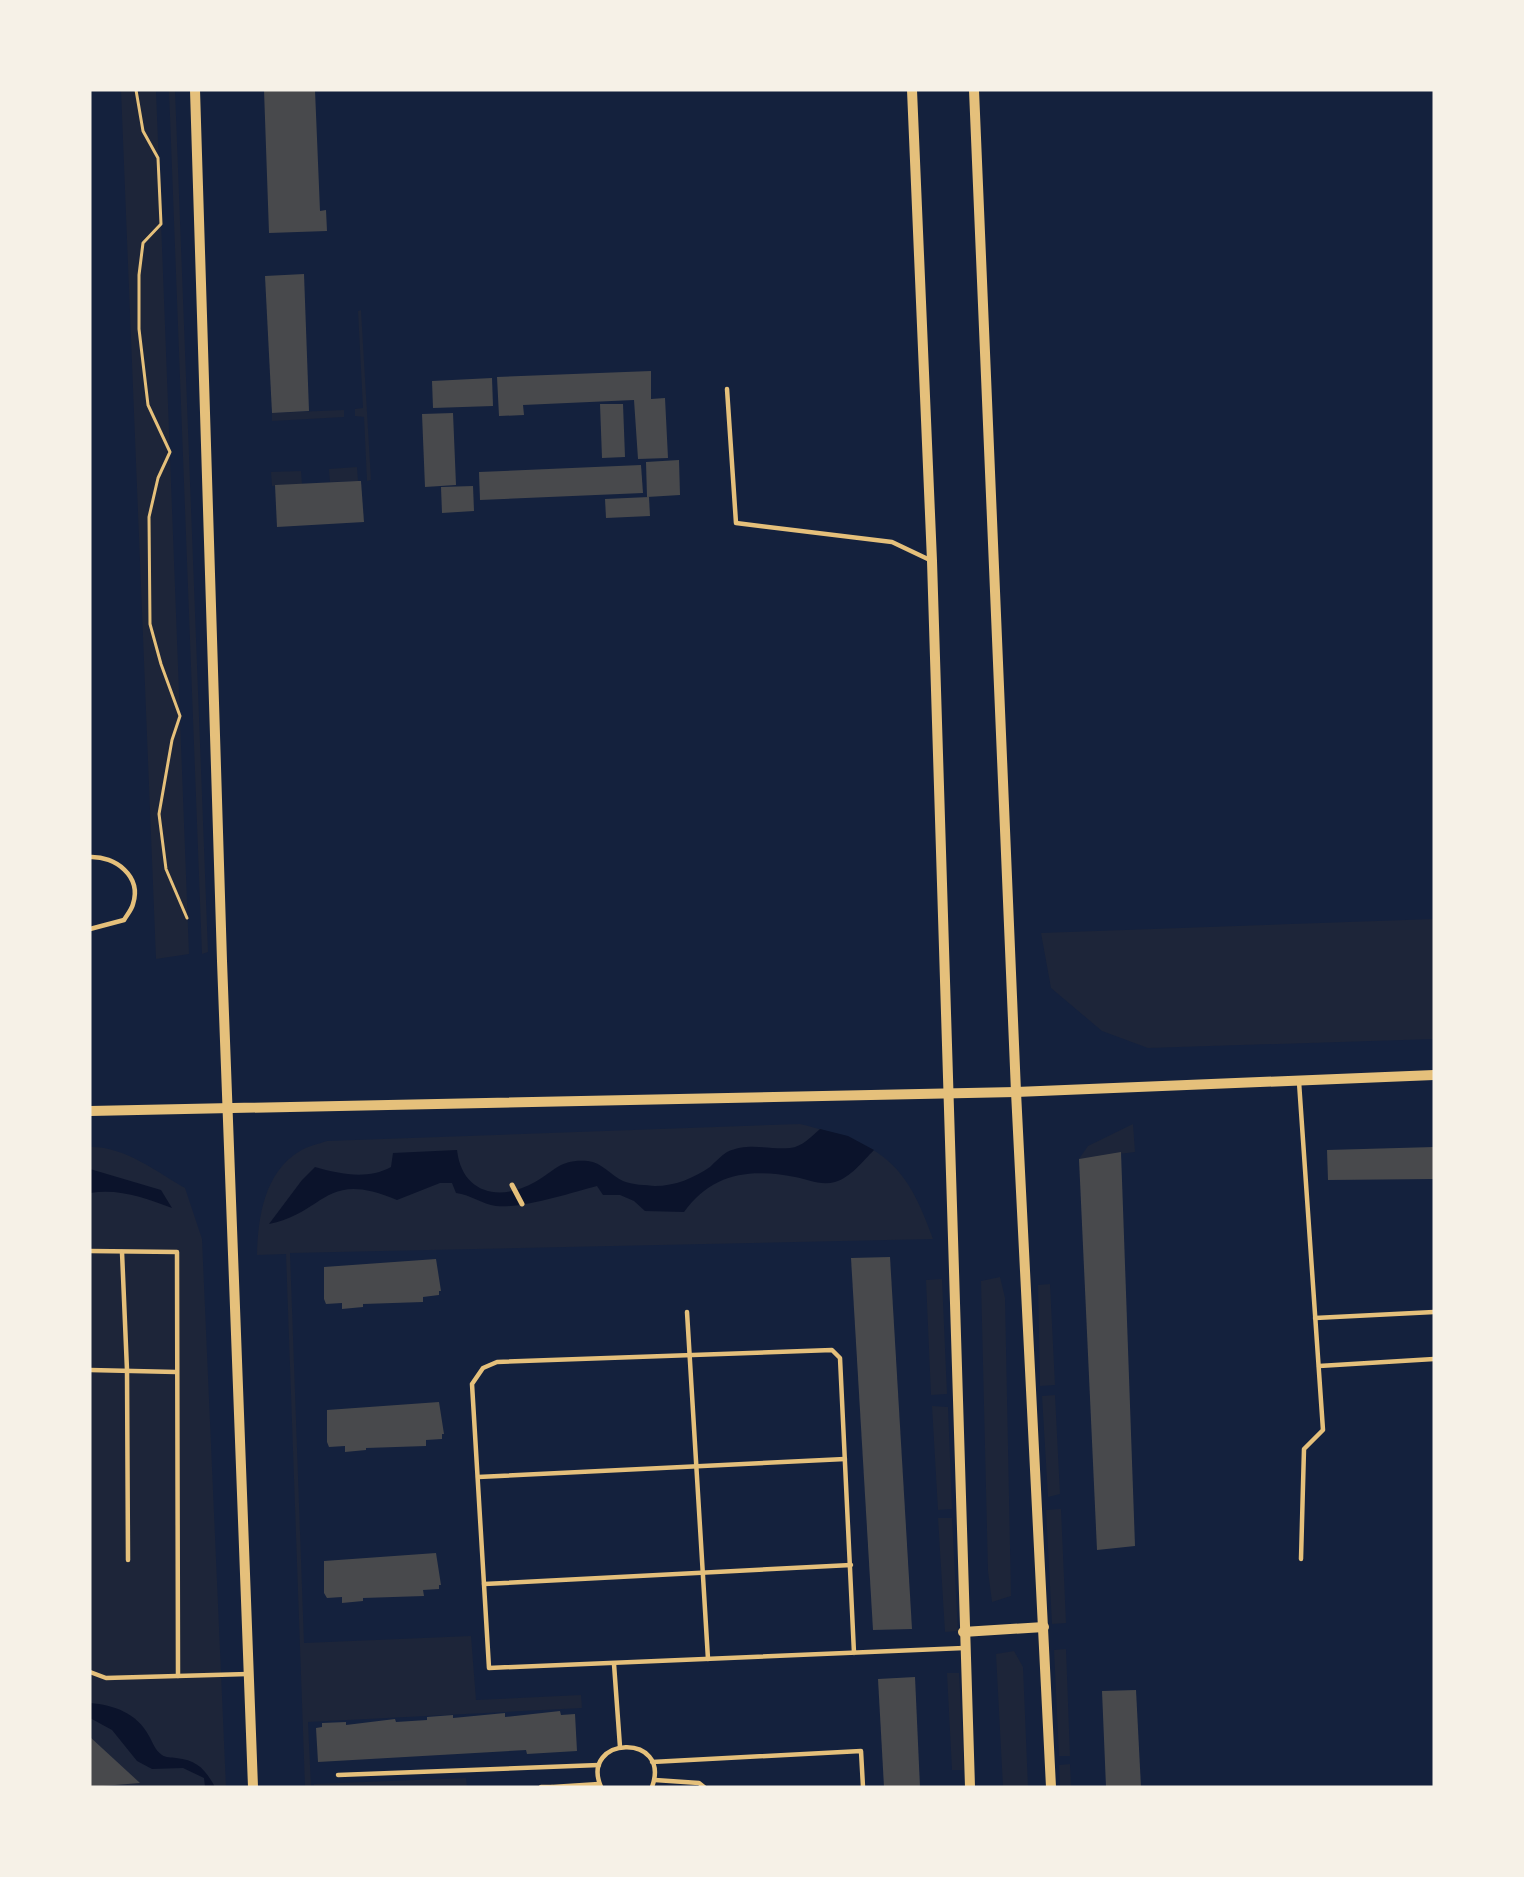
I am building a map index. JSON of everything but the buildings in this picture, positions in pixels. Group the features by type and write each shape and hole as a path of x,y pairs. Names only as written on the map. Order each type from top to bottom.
{"street":[{"path":"195,90 253,1787"},
{"path":"912,90 932,561 963,1632 970,1787"},
{"path":"974,90 1016,1092 1051,1787"},
{"path":"90,1111 1016,1092 1434,1075"},
{"path":"512,1185 522,1204"},
{"path":"963,1632 1044,1627"}],"lane":[{"path":"727,389 736,523 892,542 932,561"},
{"path":"90,856 120,864 133,879 134,903 124,920 90,929"},
{"path":"1299,1082 1323,1430 1304,1449 1301,1558"},
{"path":"90,1251 177,1252 178,1676"},
{"path":"122,1252 127,1370 128,1560"},
{"path":"687,1312 708,1659"},
{"path":"1315,1318 1434,1312"},
{"path":"854,1653 840,1358 832,1350 497,1362 483,1368 472,1383 489,1668 614,1664 964,1648"},
{"path":"1318,1366 1434,1359"},
{"path":"90,1371 176,1372"},
{"path":"478,1477 845,1459"},
{"path":"484,1584 851,1565"},
{"path":"614,1664 620,1747"},
{"path":"90,1672 106,1678 248,1674"},
{"path":"541,1787 600,1786 599,1765 604,1756 620,1747 639,1749 652,1762 655,1780 652,1787"},
{"path":"652,1762 861,1751 863,1787"},
{"path":"338,1775 599,1765"},
{"path":"655,1780 699,1783 704,1787"}],"path":[{"path":"136,90 143,131 158,158 161,224 143,243 139,275 139,329 148,405 170,452 158,478 150,517 150,624 160,664 180,717 172,740 159,814 166,869 187,918"}],"shaded area":[{"path":"121,90 156,90 189,954 156,959"},
{"path":"169,90 175,90 208,952 202,954"},
{"path":"361,310 371,480 367,481 364,417 355,416 355,409 363,408 358,311"},
{"path":"344,410 344,417 272,421 272,413"},
{"path":"357,467 358,481 330,482 329,469"},
{"path":"301,471 302,484 272,486 271,472"},
{"path":"1434,919 1434,1039 1148,1048 1102,1031 1051,988 1041,933"},
{"path":"800,1124 851,1139 886,1159 912,1190 933,1239 290,1253 304,1643 471,1636 476,1700 581,1695 582,1708 308,1722 311,1787 305,1787 286,1254 257,1255 259,1226 265,1197 278,1171 300,1151 327,1141"},
{"path":"1133,1124 1135,1152 1079,1159 1088,1146"},
{"path":"820,1129 848,1136 874,1150 851,1173 841,1180 830,1183 819,1183 778,1174 733,1176 707,1189 684,1212 645,1211 634,1201 620,1195 603,1195 597,1186 532,1203 496,1206 456,1193 452,1183 440,1183 397,1200 373,1192 354,1189 340,1191 288,1218 269,1224 302,1180 315,1167 344,1174 363,1175 391,1167 393,1153 457,1150 460,1165 466,1176 475,1185 496,1192 509,1192 522,1188 559,1166 579,1161 593,1162 627,1182 662,1186 684,1181 697,1175 727,1152 735,1149 799,1146"},
{"path":"90,1147 128,1155 185,1188 202,1239 226,1787 90,1787"},
{"path":"90,1169 161,1190 172,1208 122,1193 90,1193"},
{"path":"1000,1277 1005,1298 1011,1596 992,1602 988,1571 981,1281"},
{"path":"942,1279 947,1394 931,1395 926,1280"},
{"path":"1050,1284 1055,1385 1040,1386 1038,1285"},
{"path":"1055,1395 1060,1494 1048,1497 1042,1396"},
{"path":"932,1406 948,1407 952,1509 938,1510"},
{"path":"1061,1509 1066,1623 1052,1624 1046,1510"},
{"path":"938,1518 952,1518 958,1631 945,1632"},
{"path":"1066,1649 1070,1756 1059,1756 1054,1650"},
{"path":"1014,1651 1023,1667 1028,1787 1003,1787 996,1654"},
{"path":"947,1673 959,1673 964,1770 952,1770"},
{"path":"90,1703 116,1708 131,1716 144,1728 160,1753 165,1757 183,1759 200,1766 215,1787 205,1787 204,1778 183,1768 152,1769 137,1761 112,1730 90,1718"},
{"path":"1070,1764 1071,1787 1060,1787 1059,1765"},
{"path":"466,1778 467,1787 314,1787 314,1784"}]}
